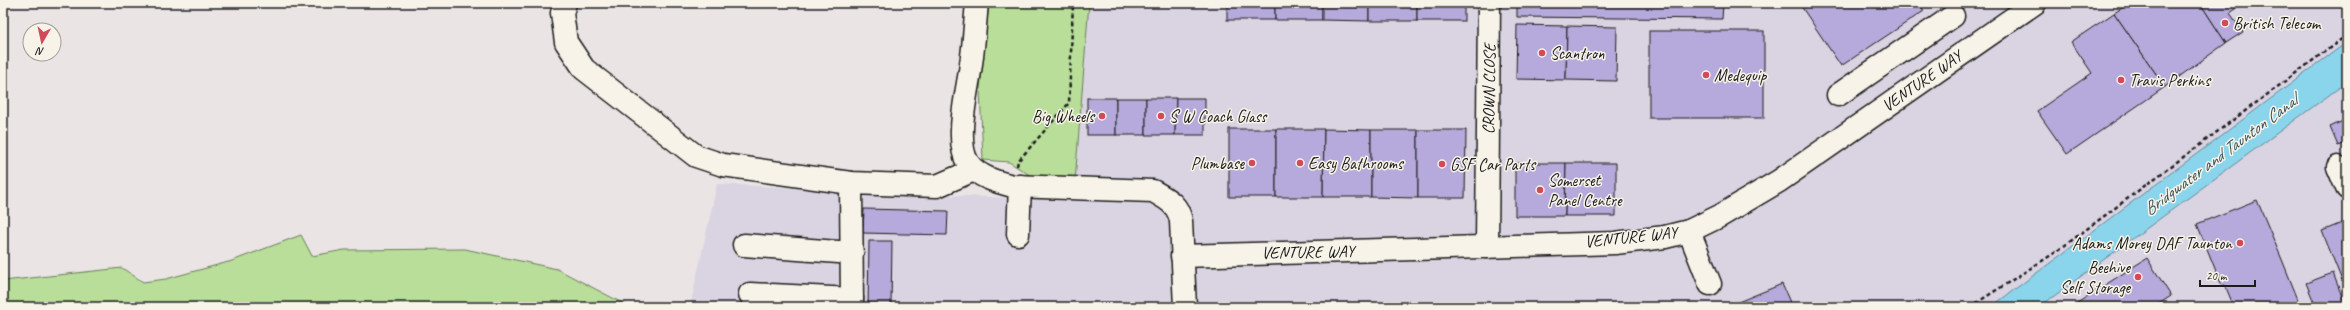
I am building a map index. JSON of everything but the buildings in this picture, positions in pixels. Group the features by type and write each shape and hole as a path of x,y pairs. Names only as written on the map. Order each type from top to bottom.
{"street":[{"path":"565,3 562,13 566,42 584,69 696,156 723,165 851,183 937,186 974,170"},
{"path":"977,3 963,132 964,154 974,170 995,182 1016,186 1153,191 1172,202 1180,213 1185,307"},
{"name":"CROWN CLOSE","path":"1487,247 1489,3"},
{"name":"VENTURE WAY","path":"1182,256 1614,242 1665,237 1689,231 1720,216 1779,181 2035,3"},
{"path":"1838,95 1949,9 1973,45"},
{"path":"2338,167 2347,188"},
{"path":"750,294 852,303 851,183"},
{"path":"1016,186 1018,234"},
{"path":"1689,231 1710,284"},
{"path":"744,245 852,253"}],"path":[{"path":"1016,186 1018,161 1069,103 1074,3"},
{"path":"1970,307 2056,252 2347,35"}],"shaded area":[{"path":"1089,3 2347,3 2347,307 690,307 717,184 1010,198 1075,181"}],"green space":[{"path":"989,3 1089,3 1075,181 1036,179 1009,162 983,160 980,89"},
{"path":"301,235 312,256 344,250 465,249 557,269 630,307 3,307 3,281 122,268 143,282 166,279 232,261"}],"water":[{"name":"Bridgwater and Taunton Canal","path":"2347,42 2347,82 2039,307 1991,307"}],"place":[{"name":"British Telecom","path":"2225,23"},
{"name":"Scantron","path":"1542,53"},
{"name":"Medequip","path":"1706,75"},
{"name":"Travis Perkins","path":"2121,80"},
{"name":"Big Wheels","path":"1102,116"},
{"name":"S W Coach Glass","path":"1161,116"},
{"name":"Plumbase","path":"1252,163"},
{"name":"Easy Bathrooms","path":"1300,163"},
{"name":"GSF Car Parts","path":"1442,164"},
{"name":"Somerset Panel Centre","path":"1540,190"},
{"name":"Adams Morey DAF Taunton","path":"2240,243"},
{"name":"Beehive Self Storage","path":"2138,277"}]}
